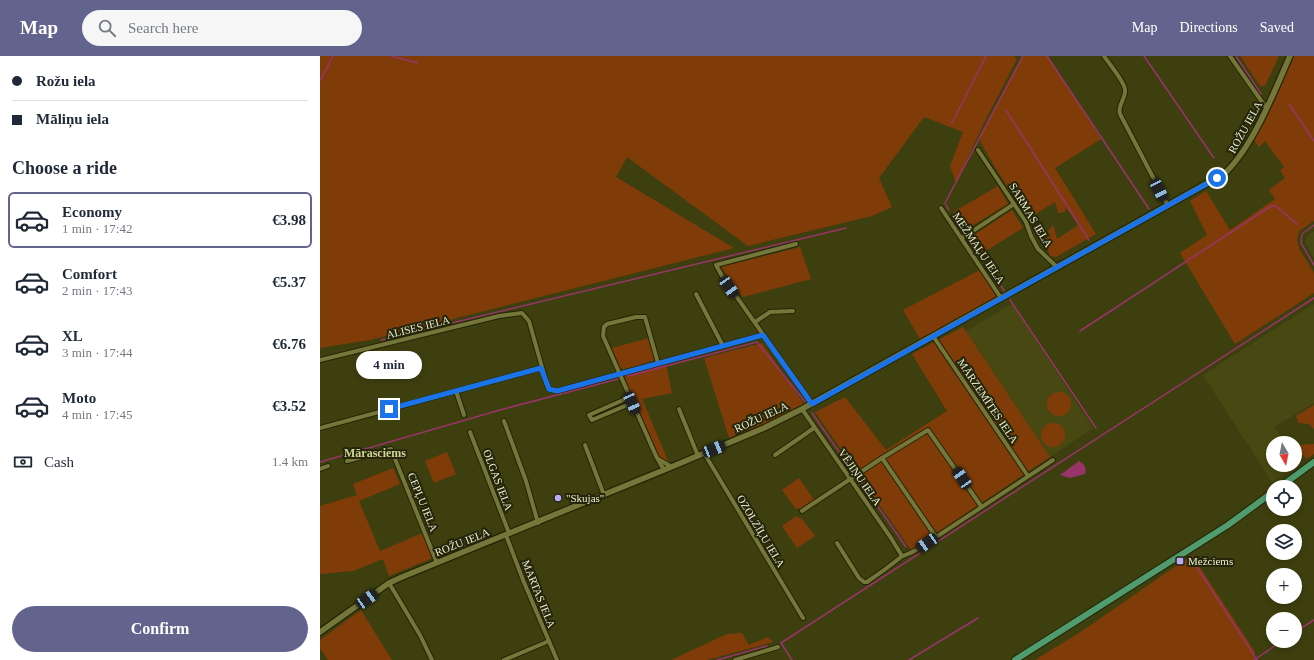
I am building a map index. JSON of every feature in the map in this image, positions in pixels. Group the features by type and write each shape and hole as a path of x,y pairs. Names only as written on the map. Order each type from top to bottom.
{"main road":[{"path":"1290,480 1314,462"},
{"path":"1015,660 1228,525 1266,497"}],"street":[{"path":"1104,56 1124,86 1125,94 1120,107 1120,114 1168,206"},
{"path":"1230,56 1267,109"},
{"name":"ROŽU IELA","path":"320,632 389,583 672,467 764,428 802,410 1224,174 1233,166 1244,150 1267,109 1290,56"},
{"name":"SARMAS IELA","path":"978,150 1014,204 1038,248 1057,267"},
{"path":"962,238 1014,204"},
{"name":"MEŽMAĻU IELA","path":"941,208 1001,298"},
{"path":"796,244 716,264 722,276 812,404"},
{"path":"696,294 723,346"},
{"path":"755,322 770,312 793,311"},
{"name":"ALISES IELA","path":"320,360 499,316 522,313 529,321 541,368"},
{"path":"658,363 645,317 636,316 607,324 604,327 603,336 657,459 664,470"},
{"path":"320,428 541,368 549,389 557,391 763,335"},
{"name":"MĀRZEMĪTES IELA","path":"933,336 1028,476"},
{"path":"456,391 464,415"},
{"path":"630,397 589,415 592,420 632,403"},
{"path":"679,409 698,456"},
{"name":"VĒJIŅU IELA","path":"802,410 900,550 902,556"},
{"path":"504,421 526,481 538,523"},
{"path":"775,455 814,428"},
{"path":"802,511 850,478 928,430 981,506"},
{"name":"OLGAS IELA","path":"470,432 508,534"},
{"path":"585,445 604,495"},
{"name":"CEPĻU IELA","path":"348,460 391,449 437,563"},
{"name":"OZOLZĪĻU IELA","path":"704,453 802,618"},
{"path":"882,458 936,537"},
{"path":"657,459 672,467"},
{"path":"837,543 859,578 864,582 897,562 902,556 908,555 936,537 1053,460"},
{"path":"320,469 328,466"},
{"name":"MARTAS IELA","path":"508,534 556,660"},
{"path":"389,583 420,634 432,660"},
{"path":"504,660 549,641"},
{"path":"735,660 778,647"}],"shaded area":[{"path":"320,56 1014,56 1017,59 985,121 956,183 950,166 963,132 924,117 879,178 892,207 872,216 748,246 627,157 616,177 734,248 370,340 320,348"},
{"path":"1022,56 1048,56 1101,139 1055,168 1096,234 1056,257 1050,256 1044,239 1051,236 1048,231 1052,226 1054,227 1057,239 1078,225 1066,207 1065,212 1058,213 1055,202 1029,218 996,169 979,137"},
{"path":"1240,56 1279,56 1265,86 1260,86"},
{"path":"1294,56 1314,56 1314,221 1299,231 1297,241 1300,250 1314,273 1314,293 1235,344 1180,253 1207,235 1190,201 1206,191 1230,230 1275,199 1269,190 1285,178 1280,170 1284,167 1265,141 1259,147 1254,140"},
{"path":"998,186 1008,204 965,230 954,214 955,211"},
{"path":"1012,210 1023,228 981,254 971,237"},
{"path":"1314,231 1314,258 1305,242 1307,236"},
{"path":"800,247 811,279 743,297 721,267"},
{"path":"980,270 996,292 996,297 920,339 903,310"},
{"path":"1012,304 1093,428 1050,457 966,331"},
{"path":"1314,304 1314,403 1274,427 1281,436 1266,436 1266,472 1286,472 1275,480 1271,480 1203,375"},
{"path":"963,327 1050,457 911,550 815,412 845,397 886,450 947,411 912,354"},
{"path":"649,338 655,357 653,361 624,369 620,368 612,348"},
{"path":"762,343 804,404 766,423 729,438 704,358"},
{"path":"666,364 672,393 642,399 669,463 658,455 625,379 626,375"},
{"path":"1059,392 1068,395 1071,404 1068,413 1059,416 1050,413 1047,404 1050,395"},
{"path":"1314,405 1314,429 1309,424 1299,423 1296,416"},
{"path":"1053,423 1062,426 1065,435 1062,444 1053,447 1044,444 1041,435 1044,426"},
{"path":"1314,444 1314,454 1307,459 1302,454 1302,445"},
{"path":"447,452 456,474 434,483 425,461"},
{"path":"1079,461 1085,466 1085,474 1070,478 1060,475"},
{"path":"393,468 400,484 359,501 380,551 423,533 433,558 389,576 383,559 353,571 320,574 320,506 357,495 353,484"},
{"path":"799,478 814,500 801,509 795,508 782,490"},
{"path":"796,516 803,520 815,536 797,548 782,526"},
{"path":"1192,555 1255,652 1254,660 1035,660 1079,633"},
{"path":"361,610 392,660 328,660 320,648 320,640"},
{"path":"742,633 749,645 768,637 773,642 707,660 671,660 727,634"}],"waterway":[{"path":"320,81 333,56"},
{"path":"391,56 417,63"},
{"path":"952,123 986,56"},
{"path":"949,210 945,203 1023,56"},
{"path":"1047,56 1149,209"},
{"path":"1144,56 1214,158"},
{"path":"1236,56 1261,94"},
{"path":"1289,104 1314,141"},
{"path":"1006,110 1089,240"},
{"path":"1080,331 1271,206 1276,206 1297,224"},
{"path":"953,216 964,230"},
{"path":"1314,225 1302,234 1301,243 1314,265"},
{"path":"381,340 846,228"},
{"path":"968,236 1005,292"},
{"path":"792,660 781,643 1314,298"},
{"path":"1010,300 1096,428"},
{"path":"628,376 757,342 806,403"},
{"path":"320,462 500,410 618,379"},
{"path":"812,413 851,469"},
{"path":"858,478 906,547"},
{"path":"1193,561 1257,660"},
{"path":"909,660 978,618"},
{"path":"1302,628 1314,620"},
{"path":"717,660 767,646"},
{"path":"1254,660 1272,648"}],"place":[{"name":"\"Skujas\"","path":"558,498"},
{"name":"Mežciems","path":"1180,561"}],"district":[{"name":"Mārasciems","path":"375,453"}],"route":[{"path":"389,409 541,368 549,389 557,391 633,369 763,335 812,404 1217,178"}]}
